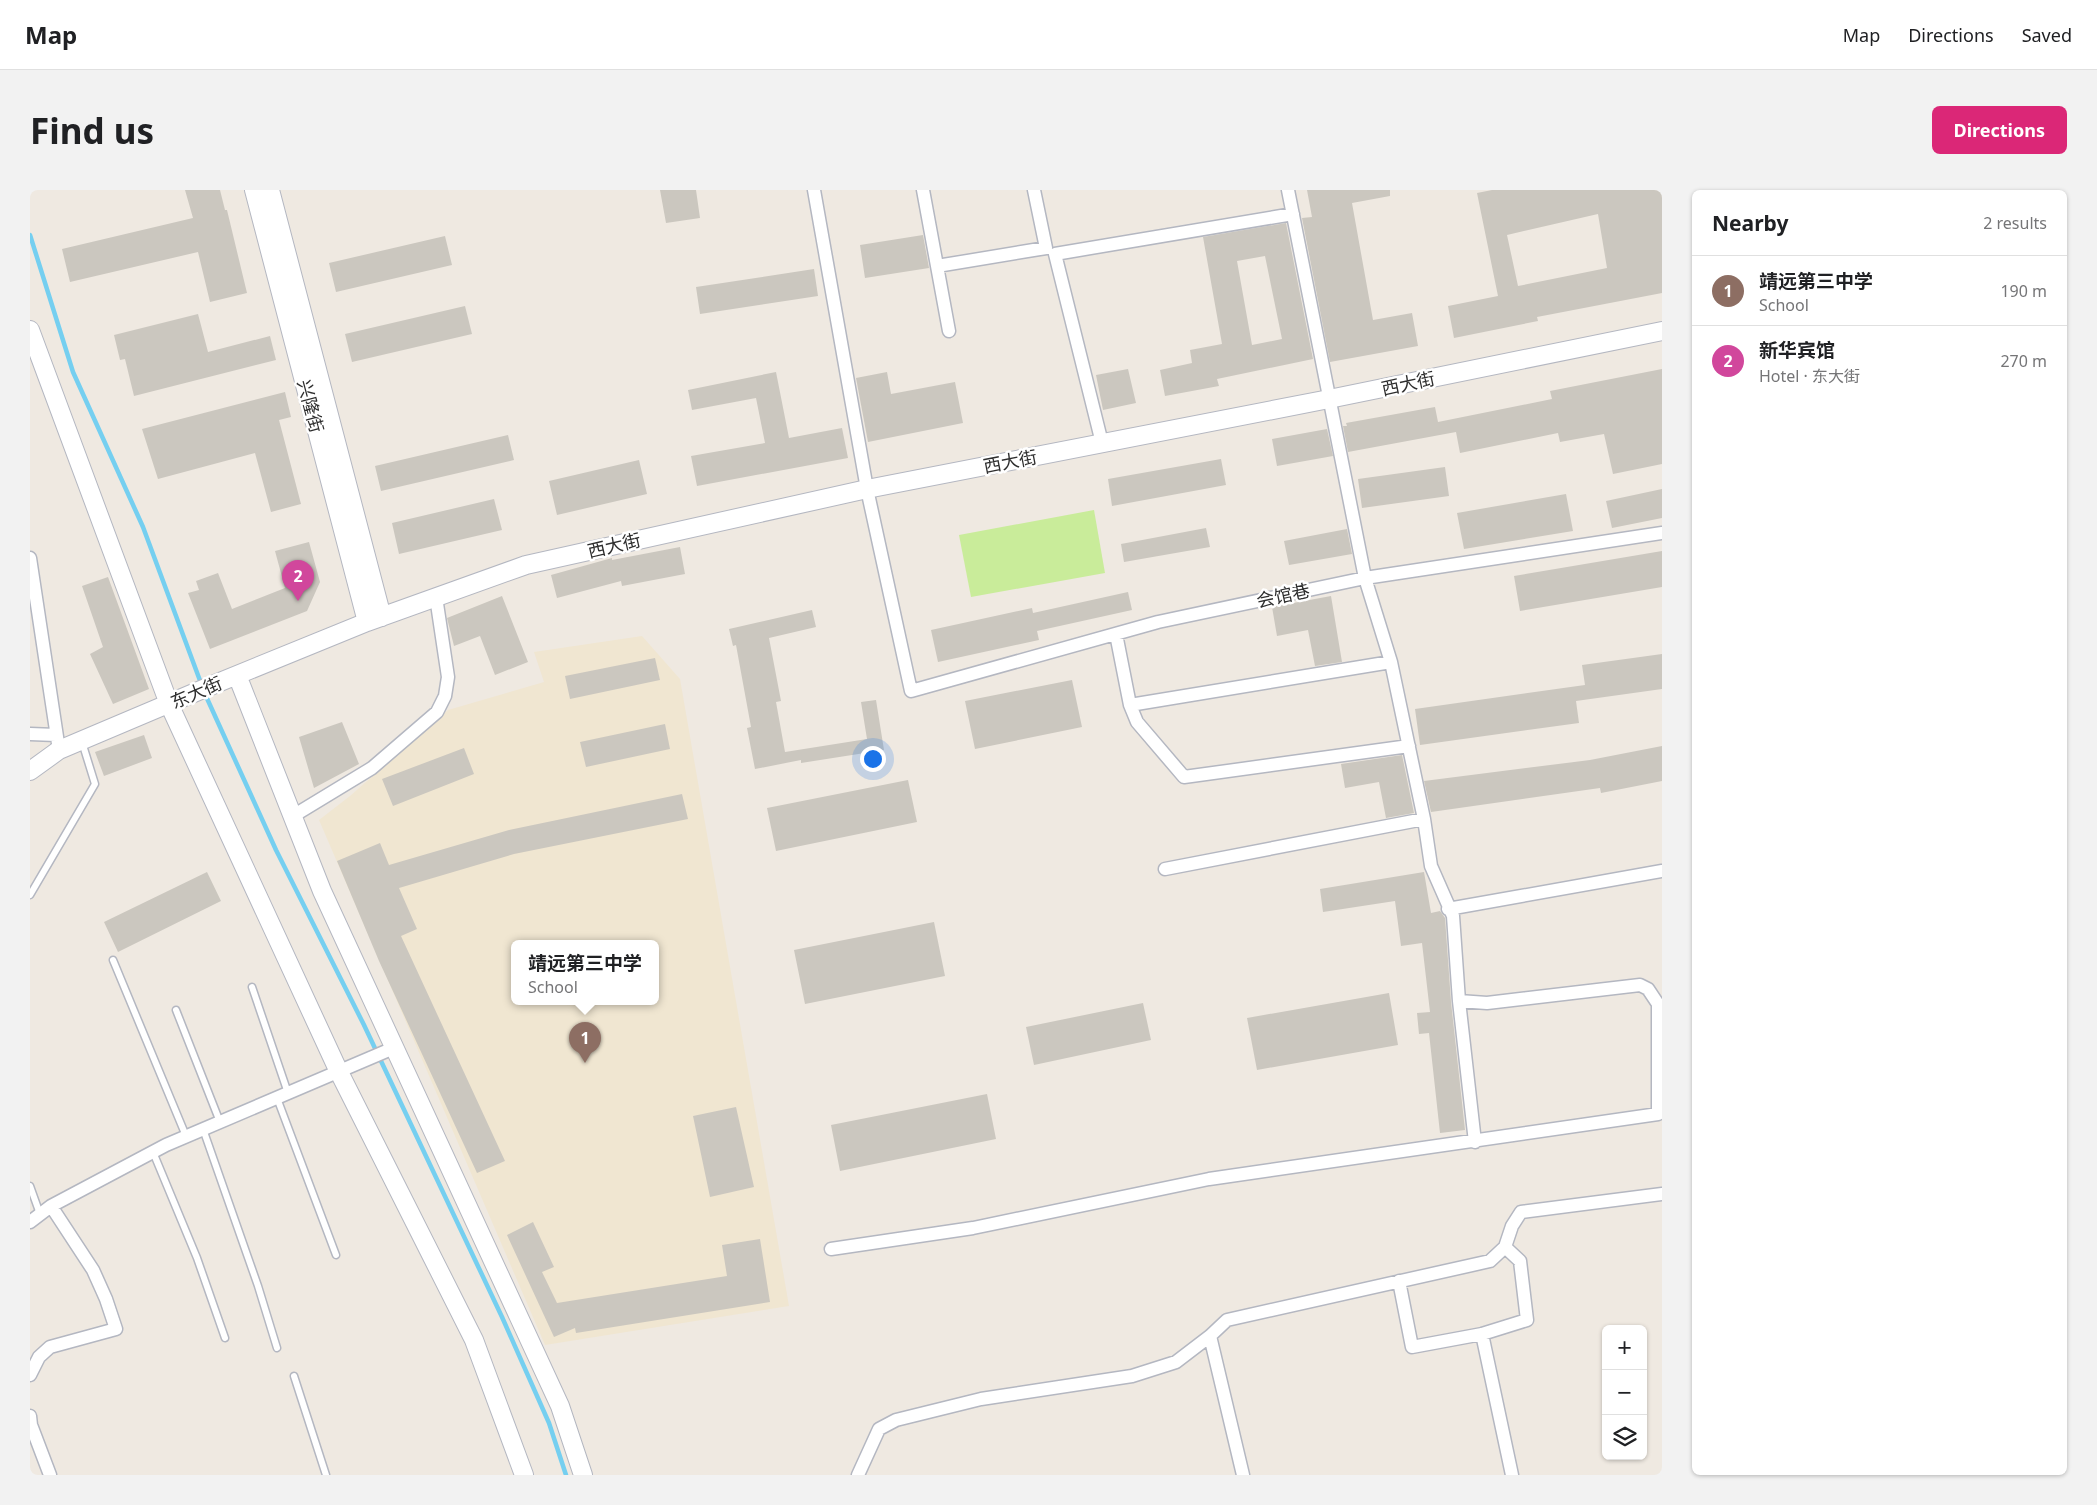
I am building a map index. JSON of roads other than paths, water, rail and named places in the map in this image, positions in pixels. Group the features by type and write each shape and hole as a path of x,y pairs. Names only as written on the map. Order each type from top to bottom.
{"main road":[{"name":"兴隆街","path":"254,190 374,620"},
{"name":"兴隆街","path":"270,190 374,620"},
{"path":"30,330 168,704 339,1072 474,1340 523,1475"},
{"name":"西大街","path":"374,620 526,565 867,489 1329,399 1662,331"},
{"name":"东大街","path":"30,770 57,743 82,740 374,620"},
{"path":"237,675 322,891 391,1049 560,1406 583,1475"}],"street":[{"path":"814,190 867,489"},
{"path":"923,190 948,331"},
{"path":"937,266 1046,248 1034,190"},
{"path":"1288,190 1365,578 1391,662 1424,819 1431,866 1448,909 1453,916 1459,1001 1475,1142"},
{"path":"1102,443 1055,254 1293,214"},
{"name":"会馆巷","path":"867,489 911,691 1158,622 1365,578 1662,533"},
{"path":"30,558 57,743 30,734"},
{"path":"293,816 372,768 437,712 445,696 448,678 436,597"},
{"path":"1116,634 1130,706 1137,722 1184,777 1409,746"},
{"path":"1130,706 1391,662"},
{"path":"1165,869 1424,819"},
{"path":"1448,909 1662,871"},
{"path":"831,1249 973,1228 1209,1179 1658,1114 1658,1004 1648,989 1640,985 1487,1003 1459,1001"},
{"path":"35,1218 51,1206 186,1136 391,1049"},
{"path":"858,1475 879,1429 896,1420 982,1400 1132,1376 1176,1362 1210,1336 1227,1320 1490,1260 1505,1247 1512,1226 1521,1212 1662,1194"},
{"path":"30,1375 40,1357 50,1348 116,1329 106,1299 93,1270 51,1206"},
{"path":"1399,1281 1412,1347 1482,1334 1527,1320 1520,1261 1505,1247"},
{"path":"1482,1334 1512,1475"},
{"path":"1210,1336 1243,1475"},
{"path":"30,1416 31,1425 50,1475"}],"lane":[{"path":"30,894 95,784 82,740"},
{"path":"114,960 186,1136"},
{"path":"252,987 283,1095 336,1255"},
{"path":"176,1010 220,1122"},
{"path":"203,1130 258,1286 277,1348"},
{"path":"153,1152 197,1258 225,1338"},
{"path":"30,1186 35,1218"},
{"path":"294,1376 326,1475"}],"waterway":[{"path":"30,235 73,372 143,527 202,686"},
{"path":"205,694 276,850 364,1025 502,1317 549,1423 566,1475"}],"place":[{"name":"新华宾馆","path":"298,601"},
{"name":"靖远第三中学","path":"585,1063"}]}
